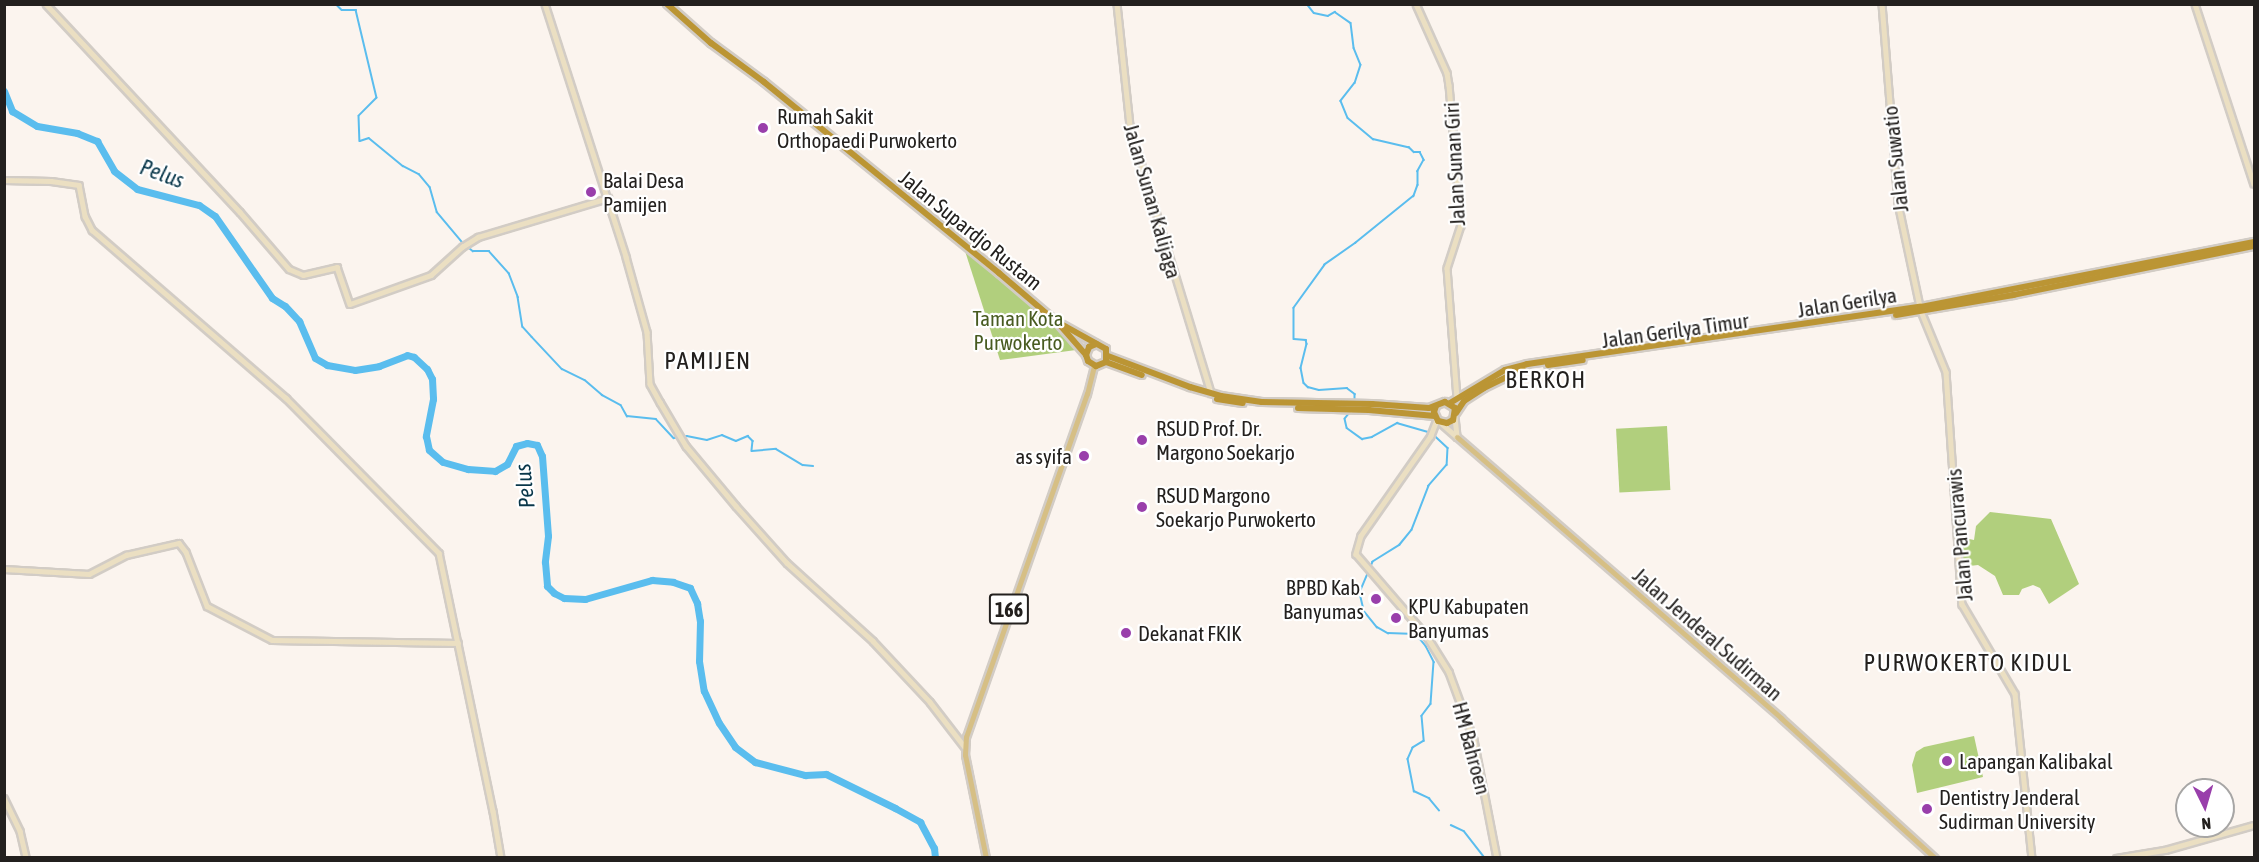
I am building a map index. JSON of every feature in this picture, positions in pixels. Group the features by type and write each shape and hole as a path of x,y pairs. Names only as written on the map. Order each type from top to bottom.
{"highway":[{"name":"Jalan Supardjo Rustam","path":"667,4 1059,324 1086,355"},
{"name":"Jalan Gerilya","path":"1760,333 1980,299 2254,244"},
{"name":"Jalan Gerilya","path":"1914,312 1921,309"},
{"name":"Jalan Gerilya Timur","path":"1438,419 1450,422 1464,402 1511,372 1543,363 1914,312"},
{"name":"Jalan Supardjo Rustam","path":"1059,324 1096,344"},
{"path":"1107,359 1104,346 1096,344 1089,347 1086,355 1088,361 1094,366 1107,359 1229,402 1276,407 1429,408 1454,401 1505,370 1543,363"},
{"path":"1107,359 1211,393 1262,402 1362,404 1378,411 1438,419 1436,406"},
{"path":"1454,401 1455,415"}],"main road":[{"name":"166","path":"986,858 964,746 1002,630 1087,394 1094,366"},
{"name":"Jalan Jenderal Sudirman","path":"1457,437 1781,718 1935,858"}],"street":[{"path":"46,4 294,273 303,275 337,267 350,304 430,275 467,243 503,228 608,198"},
{"path":"545,4 608,198 647,332 650,384 680,437 787,562 873,641 930,702 964,746"},
{"name":"Jalan Sunan Kalijaga","path":"1117,4 1130,126 1167,256 1211,393"},
{"name":"Jalan Sunan Giri","path":"1416,4 1447,73 1449,86 1461,225 1447,268 1454,401"},
{"name":"Jalan Suwatio","path":"1882,4 1897,193 1921,309"},
{"path":"2195,4 2254,184"},
{"path":"4,180 51,181 79,185 85,216 92,230 286,398 435,547 445,573 501,858"},
{"name":"Jalan Pancurawis","path":"1921,309 1946,372 1962,604 2015,694 2032,858"},
{"path":"1455,415 1457,437"},
{"path":"1438,419 1457,437"},
{"name":"HM Bahroen","path":"1438,419 1432,434 1361,536 1356,554 1426,635 1449,672 1474,740 1497,858"},
{"path":"4,569 89,574 117,558 179,543 186,552 207,606 272,640 458,643"},
{"path":"4,798 20,831 26,858"},
{"path":"2116,858 2165,850 2254,825"}],"green space":[{"name":"Taman Kota Purwokerto","path":"965,251 1071,340 1076,350 1000,360"},
{"path":"1667,426 1670,490 1619,493 1616,429"},
{"path":"1990,512 2051,519 2079,584 2049,604 2040,588 2033,585 2022,589 2019,595 2003,595 1995,576 1978,565 1961,567 1960,537 1974,540 1976,526"},
{"name":"Lapangan Kalibakal","path":"1974,736 1983,777 1917,793 1912,765 1916,752 1924,747"}],"waterway":[{"path":"336,4 342,10 356,10 377,98 359,116 360,141 369,138 403,166 419,174 430,187 437,212 463,243"},
{"path":"1307,4 1314,13 1328,16 1335,12 1351,23 1354,48 1361,65 1355,83 1341,101 1348,118 1373,139 1409,147 1414,152 1420,152 1424,160 1418,171 1418,185 1414,196 1325,265 1294,308 1294,339 1306,340 1307,344 1301,368 1304,383 1308,387 1319,390 1347,388 1355,394 1355,400"},
{"name":"Pelus","path":"4,91 12,111 37,126 77,133 97,141 114,171 137,189 199,205 215,216 272,298 285,306 299,321 315,358 327,365 355,370 379,366 407,355 414,357 427,369 432,379 433,399 426,436 429,450 443,462 468,469 495,471 507,464 516,446 527,443 537,445 542,456 548,536 545,562 547,586 564,598 585,599 652,580 673,582 690,588 697,603 700,621 699,661 704,691 719,723 735,747 755,762 805,775 826,774 895,808 920,822 934,848 935,858"},
{"path":"467,246 473,251 489,251 509,273 518,297 523,327 562,369 585,380 602,395 621,405 627,416 656,419 674,438 687,436 707,440 722,435 736,441 748,436 753,441 752,451 776,449 803,465 813,466"},
{"path":"1349,414 1345,419 1347,428 1362,439 1372,437 1397,423 1429,432"},
{"path":"1434,435 1448,448 1447,465 1429,486 1412,530 1400,545 1373,562 1360,593 1364,611 1377,627 1388,633 1416,634 1426,646 1434,662 1431,704 1422,716 1424,741 1413,748 1408,759 1414,791 1429,798 1439,810"},
{"path":"1451,825 1464,831 1485,858"}],"place":[{"name":"Rumah Sakit Orthopaedi Purwokerto","path":"763,128"},
{"name":"Balai Desa Pamijen","path":"591,192"},
{"name":"RSUD Prof. Dr. Margono Soekarjo","path":"1142,440"},
{"name":"as syifa","path":"1084,456"},
{"name":"RSUD Margono Soekarjo Purwokerto","path":"1142,507"},
{"name":"BPBD Kab. Banyumas","path":"1376,599"},
{"name":"KPU Kabupaten Banyumas","path":"1396,618"},
{"name":"Dekanat FKIK","path":"1126,633"},
{"name":"Lapangan Kalibakal","path":"1947,761"},
{"name":"Dentistry Jenderal Sudirman University","path":"1927,809"}],"district":[{"name":"PAMIJEN","path":"708,361"},
{"name":"BERKOH","path":"1546,380"},
{"name":"PURWOKERTO KIDUL","path":"1968,663"}]}
